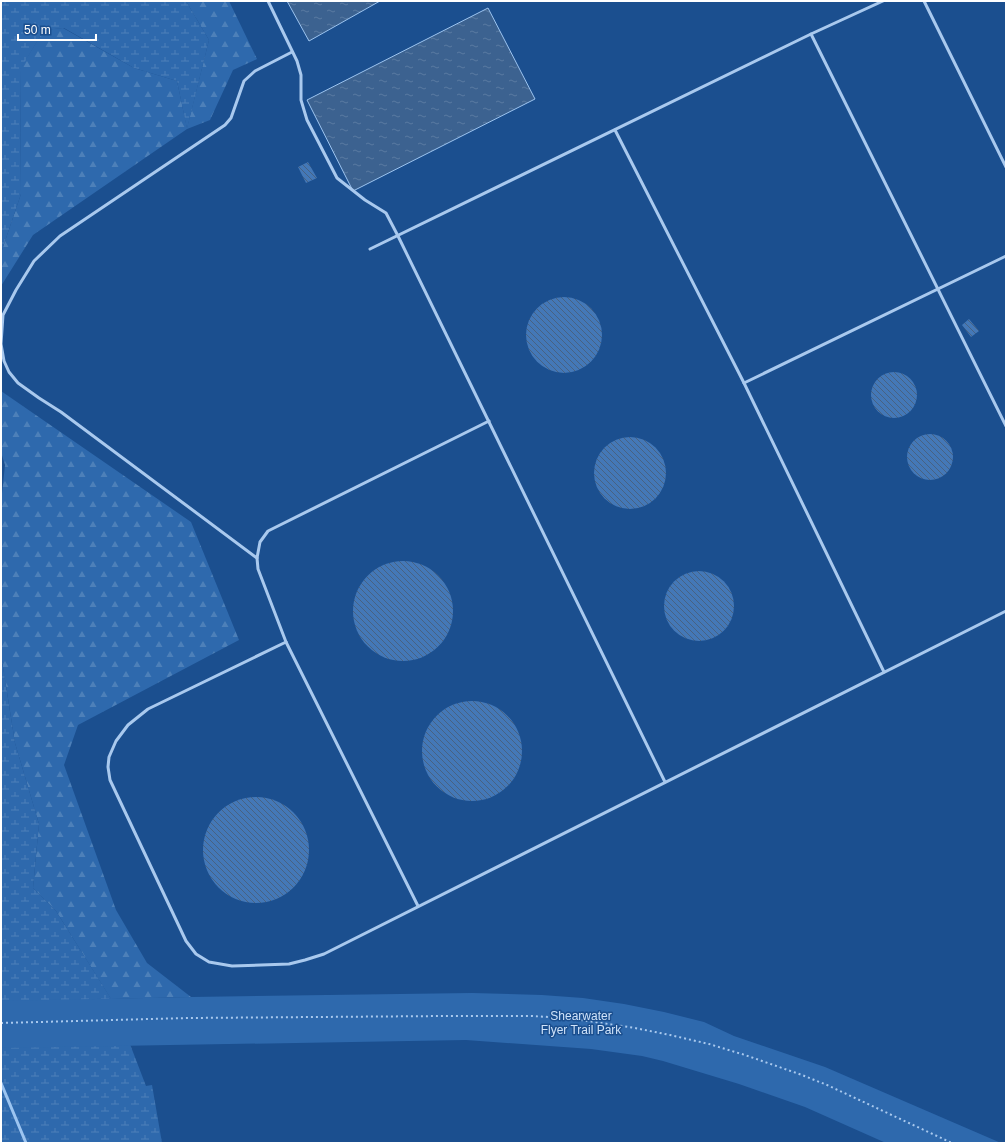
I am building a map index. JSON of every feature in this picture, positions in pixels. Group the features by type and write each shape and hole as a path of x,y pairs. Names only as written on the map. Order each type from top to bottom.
{"lane":[{"path":"268,1 297,61 301,75 301,100 307,120 338,178 365,200 386,213 665,782"},
{"path":"370,249 811,34 883,1"},
{"path":"924,1 1006,167"},
{"path":"811,34 1006,426"},
{"path":"257,558 62,412 18,383 9,372 4,361 1,344 4,315 16,290 34,261 60,236 225,125 231,118 244,81 256,71 292,52"},
{"path":"615,130 744,383 884,672"},
{"path":"744,383 1006,256"},
{"path":"418,906 286,642 258,569 257,558 260,542 268,531 489,421"},
{"path":"286,642 148,709 128,725 116,741 110,757 108,767 110,780 186,941 196,954 209,962 232,966 289,964 324,954 1006,611"}],"path":[{"path":"1,1023 180,1018 531,1016 568,1018 670,1035 709,1044 745,1055 795,1072 827,1085 952,1143"}],"green space":[{"path":"1,1 186,1 209,40 187,129 177,81 134,68 64,28 44,30 20,70 21,194 1,253"},
{"path":"186,1 229,1 257,59 233,70 210,120 187,129 33,235 1,286 1,253 21,194 20,69 44,30 63,28 134,68 177,81 187,128 209,40"},
{"path":"1,391 191,522 239,640 78,725 64,765 116,910 147,963 191,997 111,999 56,911 33,888 39,824 15,743 1,654 1,503 5,465 1,452"},
{"path":"1,654 15,743 39,824 33,888 56,911 115,1005 146,1086 152,1085 162,1143 1,1143"},
{"name":"Shearwater Flyer Trail Park","path":"472,993 583,998 624,1004 704,1022 734,1036 825,1067 1001,1143 886,1143 805,1107 739,1084 642,1056 591,1049 466,1040 1,1048 1,1001"}],"water":[{"path":"287,1 380,1 309,41"},
{"path":"488,8 535,99 353,191 307,100"}],"building":[{"path":"308,162 317,178 306,183 298,167"},
{"path":"557,297 571,297 585,303 596,314 602,328 602,342 599,350 591,362 585,367 571,373 557,373 543,367 532,356 526,342 526,328 532,314 543,303"},
{"path":"969,319 979,331 971,337 962,325"},
{"path":"890,372 898,372 907,376 913,382 917,395 913,408 907,414 898,418 890,418 881,414 875,408 871,399 871,391 875,382 881,376"},
{"path":"930,434 943,438 949,444 953,457 949,470 943,476 930,480 917,476 911,470 907,457 911,444 917,438"},
{"path":"630,437 650,443 660,453 666,473 660,493 650,503 630,509 610,503 600,493 594,473 600,453 610,443"},
{"path":"403,561 413,562 431,569 445,583 452,601 452,621 445,639 431,653 413,660 403,661 393,660 375,653 361,639 354,621 353,611 354,601 361,583 375,569 393,562"},
{"path":"699,571 712,574 724,581 731,593 734,606 731,619 724,631 712,638 699,641 686,638 674,631 667,619 664,606 667,593 674,581 686,574"},
{"path":"472,701 491,705 507,716 518,732 522,751 518,770 507,786 491,797 472,801 453,797 437,786 426,770 422,751 426,732 437,716 453,705"},
{"path":"256,797 276,801 294,812 305,830 309,850 305,870 294,888 276,899 256,903 236,899 218,888 207,870 203,850 207,830 218,812 236,801"}],"waterway":[{"path":"1,1083 26,1143"}]}
